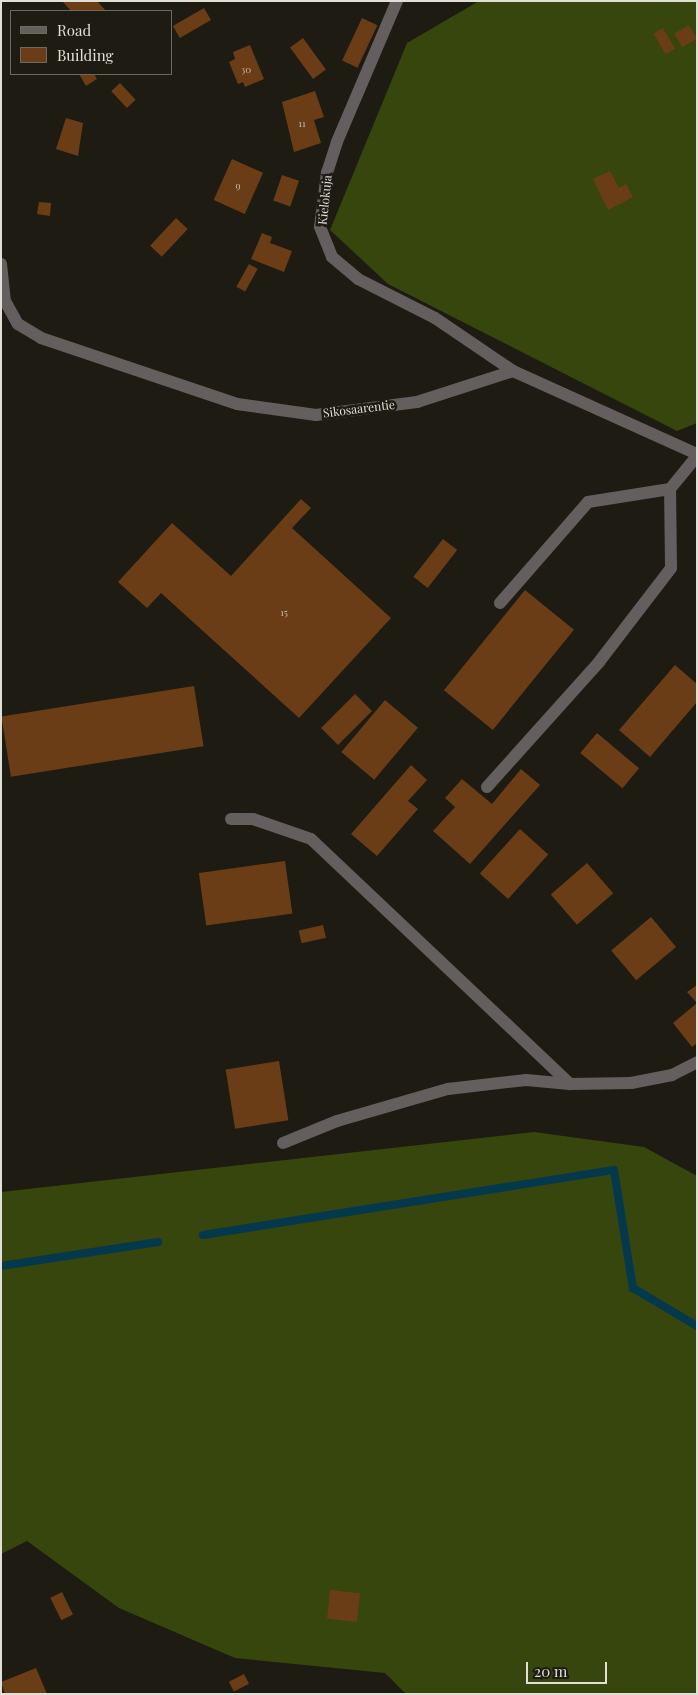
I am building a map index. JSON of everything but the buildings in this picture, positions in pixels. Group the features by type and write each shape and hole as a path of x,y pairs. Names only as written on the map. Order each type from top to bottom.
{"street":[{"name":"Kielokuja","path":"398,1 337,142 327,172 320,227 332,257 358,280 434,318 513,371"},
{"name":"Sikosaarentie","path":"1,264 5,301 18,324 41,338 237,404 316,415 417,402 513,371"},
{"path":"487,787 599,662 671,568 670,489 697,455 513,371"},
{"path":"500,603 588,502 670,489"},
{"path":"232,819 253,819 311,838 570,1084"},
{"path":"283,1143 337,1121 448,1090 526,1080 570,1084 632,1083 672,1074 697,1062"}],"green space":[{"path":"479,1 697,1 697,423 677,431 388,284 330,230 407,43"},
{"path":"534,1132 644,1147 697,1176 697,1694 406,1694 385,1673 235,1658 119,1608 27,1541 1,1554 1,1192"}],"waterway":[{"path":"203,1235 614,1170 633,1288 697,1326"},
{"path":"1,1266 158,1242"}]}
